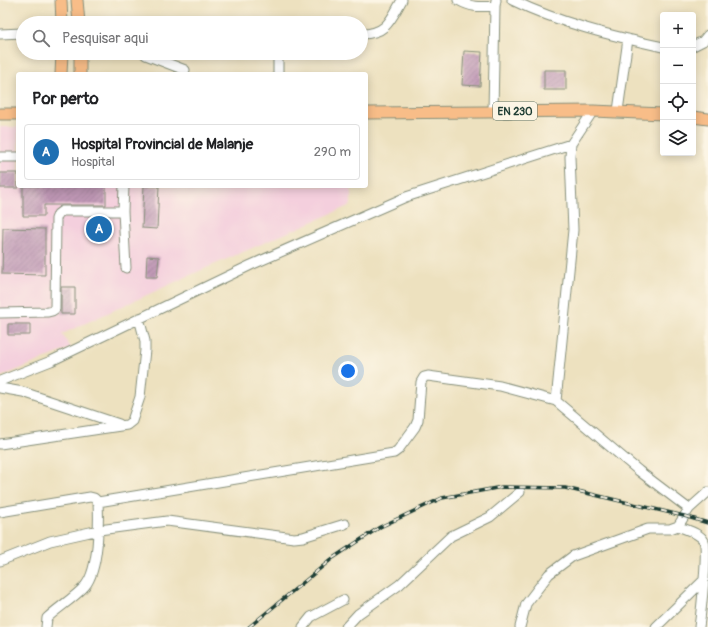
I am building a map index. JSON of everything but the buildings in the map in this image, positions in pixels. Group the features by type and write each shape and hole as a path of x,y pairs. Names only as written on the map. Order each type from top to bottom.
{"main road":[{"path":"61,0 62,16"},
{"path":"77,0 78,16"},
{"path":"61,72 62,60"},
{"path":"80,60 80,72"},
{"name":"EN 230","path":"368,113 618,111 660,114"},
{"path":"0,114 16,114"},
{"path":"696,117 708,119"}],"street":[{"path":"368,33 384,27 394,16 402,0"},
{"path":"458,0 475,8 495,3 493,112"},
{"path":"512,0 535,11 628,39 660,46"},
{"path":"0,34 16,34"},
{"path":"696,44 703,41 708,35"},
{"path":"618,111 628,39"},
{"path":"159,60 186,70"},
{"path":"278,60 278,72"},
{"path":"556,400 573,230 570,157 571,144 593,111"},
{"path":"0,381 51,360 250,265 406,197 571,144"},
{"path":"0,157 16,157"},
{"path":"124,188 123,211 126,268"},
{"path":"0,313 48,312 55,308 56,219 58,214 62,211 123,211"},
{"path":"0,444 127,425 132,421 140,397 145,350 145,341 139,318"},
{"path":"98,502 394,453 398,450 415,427 418,420 421,382 424,377 428,376 500,386 556,400 639,471 689,509"},
{"path":"0,388 23,392 122,425"},
{"path":"346,627 358,614 399,585 451,536 490,517 520,492"},
{"path":"520,627 526,604 549,574 573,556 648,529 670,529 678,526 689,509 708,492"},
{"path":"0,512 90,497 94,498 98,502 99,530 92,574 85,585 47,618 46,627"},
{"path":"0,561 50,541 99,530 167,521 294,538 303,537 345,524"},
{"path":"678,526 701,537 706,543 699,627"},
{"path":"656,627 704,580"},
{"path":"303,627 311,617 343,600"}],"shaded area":[{"path":"0,127 16,127 16,188 351,188 351,205 197,272 62,334 71,348 0,377"}],"railway":[{"path":"249,627 333,558 380,527 442,498 502,487 565,488 708,523"}],"place":[{"name":"Hospital Provincial de Malanje","path":"99,229"}]}
